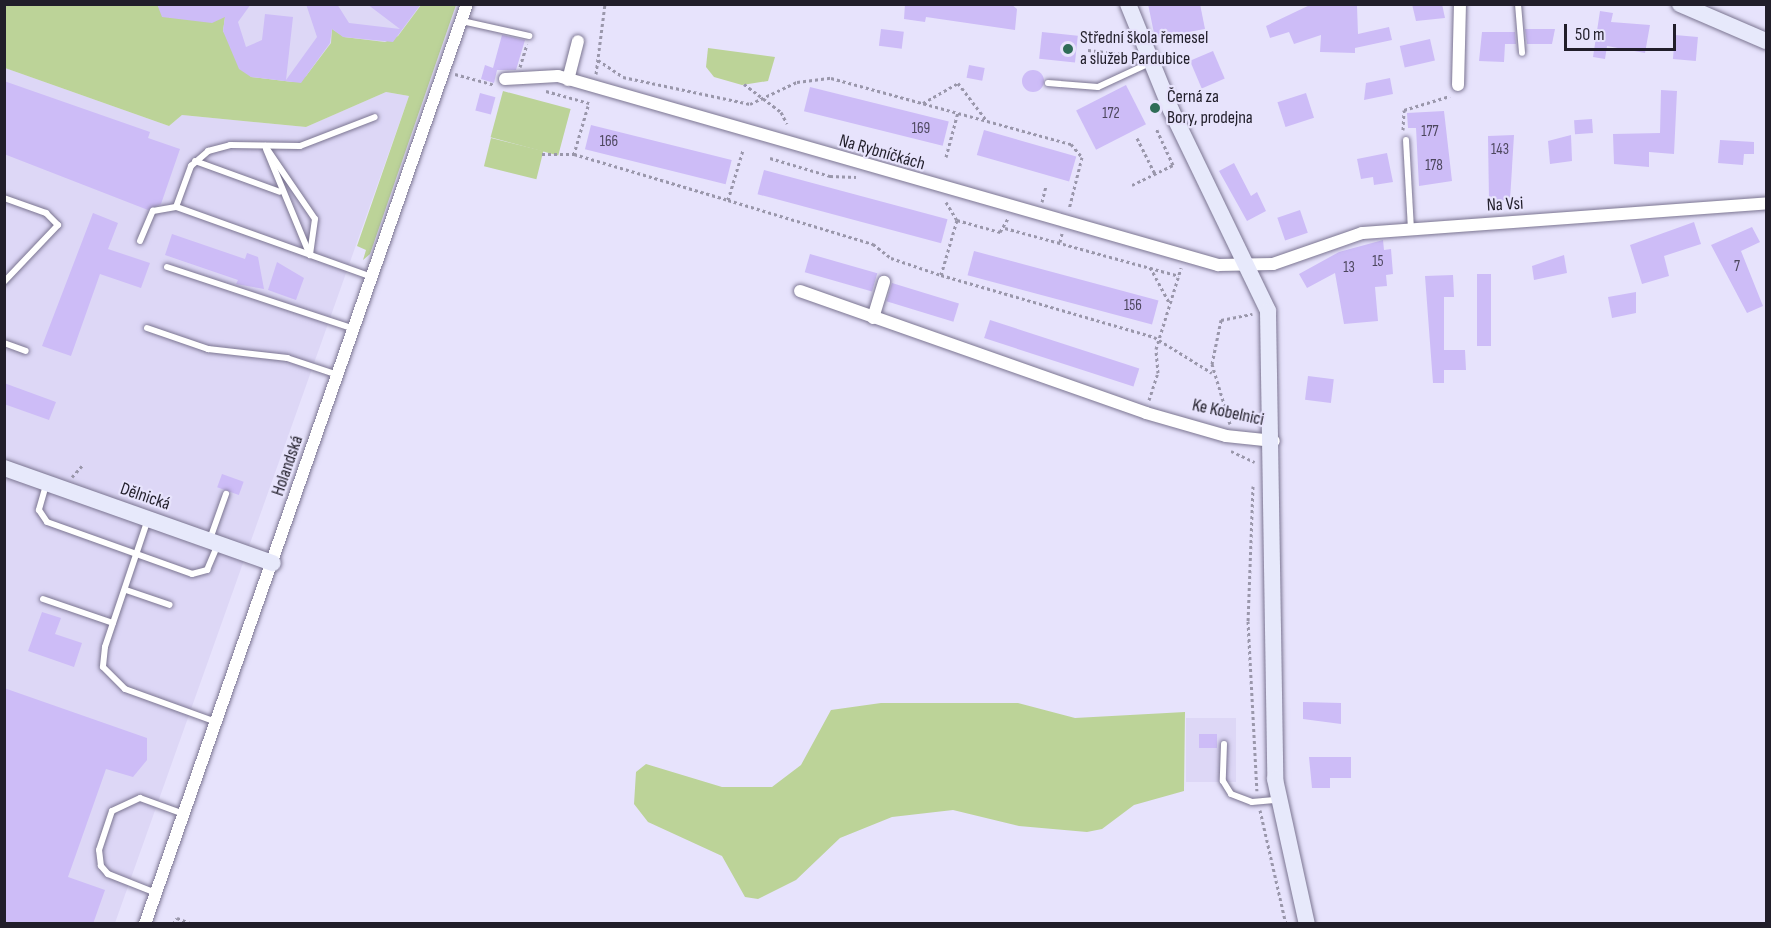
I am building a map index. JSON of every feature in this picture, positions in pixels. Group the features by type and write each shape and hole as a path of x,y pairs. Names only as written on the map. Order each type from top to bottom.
{"street":[{"name":"Holandská","path":"146,924 467,4"},
{"name":"Ke Kobelnici","path":"800,291 1146,413 1227,436 1274,441 1268,311 1250,266 1151,63 1128,4"},
{"path":"1455,85 1460,4"},
{"path":"1680,4 1767,41"},
{"path":"568,80 578,41"},
{"name":"Na Rybníčkách","path":"511,80 553,75 1185,258 1250,266"},
{"name":"Na Vsi","path":"1250,266 1282,261 1362,233 1767,203"},
{"path":"873,318 884,282"},
{"path":"1274,441 1278,800 1307,924"},
{"name":"Dělnická","path":"4,468 273,563"}],"lane":[{"path":"1518,4 1521,53"},
{"path":"462,21 529,36"},
{"path":"1048,83 1098,87 1151,63"},
{"path":"176,207 195,161 222,146 310,144 375,117"},
{"path":"1406,140 1411,229"},
{"path":"265,146 315,219 310,255"},
{"path":"265,146 280,192 310,255"},
{"path":"195,161 280,192"},
{"path":"4,198 51,215 58,225 4,282"},
{"path":"140,241 153,211 176,207 373,278"},
{"path":"167,267 355,329"},
{"path":"147,328 208,349 287,358 338,376"},
{"path":"4,343 26,351"},
{"path":"47,483 39,506 44,519 137,555 200,574 209,566 226,494"},
{"path":"148,519 102,659 110,678 125,689 217,722"},
{"path":"126,590 170,605"},
{"path":"43,599 113,623"},
{"path":"1224,744 1226,788 1237,798 1259,802 1278,800"},
{"path":"156,893 108,874 101,866 99,850 112,811 140,798 184,814"}],"path":[{"path":"595,88 605,4"},
{"path":"445,71 503,87 511,80 529,36"},
{"path":"1088,50 1132,55"},
{"path":"598,60 623,77 675,92 750,104 797,82 826,77 958,112 1078,148 1082,157 1072,194"},
{"path":"923,103 958,83 987,121"},
{"path":"744,84 764,99 787,124"},
{"path":"1406,140 1404,110 1450,99 1455,85"},
{"path":"537,88 589,104 574,154"},
{"path":"946,157 958,112"},
{"path":"1132,186 1173,165 1155,128"},
{"path":"1137,138 1155,174"},
{"path":"728,200 742,150"},
{"path":"542,154 574,154 873,244 891,258 941,275 1159,340 1212,374 1229,410 1227,436 1223,447 1255,461 1248,621 1259,802 1286,924"},
{"path":"770,158 868,180"},
{"path":"936,199 951,205 957,220 941,275"},
{"path":"1005,228 1011,208"},
{"path":"957,220 996,231 1005,228 1179,276"},
{"path":"1146,413 1158,373 1159,340 1185,258"},
{"path":"1150,267 1170,304"},
{"path":"1212,374 1221,320 1268,311"},
{"path":"173,924 177,918 193,924"}],"shaded area":[{"path":"157,5 421,5 398,36 385,42 344,37 331,43 306,76 293,82 251,77"},
{"path":"5,68 169,126 182,115 306,127 386,92 409,96 115,923 5,924"},
{"path":"1186,718 1236,718 1236,782 1186,782"}],"green space":[{"path":"5,5 157,5 170,18 225,17 223,31 251,77 293,82 306,76 331,43 332,29 344,37 385,42 398,36 421,5 456,5 370,254 363,260 366,250 357,246 409,96 386,92 306,127 182,115 169,126 5,68"},
{"path":"708,48 775,57 768,81 742,85 714,77 706,67"},
{"path":"503,91 571,109 558,155 491,137"},
{"path":"491,138 543,151 536,179 484,166"},
{"path":"881,703 1018,703 1075,718 1185,712 1184,791 1134,805 1102,829 1087,832 1019,826 953,810 892,817 840,838 796,880 758,899 745,897 722,856 648,822 634,804 636,772 646,764 722,787 772,787 801,765 831,710"}],"building":[{"path":"157,4 251,4 238,22 246,47 262,40 265,14 293,17 286,80 317,37 306,4 337,4 349,23 400,29 367,4 421,4 393,42 343,37 332,29 330,43 301,83 251,77 239,69 223,31 225,17 212,23 162,17"},
{"path":"905,4 1011,4 1017,9 1015,30 926,17 925,22 904,19"},
{"path":"1148,4 1200,4 1205,29 1155,38"},
{"path":"1312,4 1357,6 1358,34 1389,27 1392,40 1355,48 1355,53 1320,52 1321,35 1294,44 1289,32 1270,38 1266,26"},
{"path":"1412,4 1442,4 1445,18 1416,21"},
{"path":"1600,11 1613,13 1611,22 1650,25 1645,53 1607,46 1605,59 1593,57"},
{"path":"881,29 904,32 902,49 879,46"},
{"path":"1525,29 1555,29 1552,44 1527,44"},
{"path":"1042,32 1078,36 1075,63 1039,59"},
{"path":"1482,32 1515,32 1516,44 1505,44 1504,62 1479,61"},
{"path":"502,35 525,40 516,70 497,70 494,83 481,79 485,65 493,68"},
{"path":"1675,35 1698,37 1696,61 1673,59"},
{"path":"1430,39 1435,60 1405,67 1400,46"},
{"path":"1213,51 1225,79 1202,88 1190,61"},
{"path":"969,65 985,68 982,81 967,78"},
{"path":"1033,70 1041,73 1044,81 1041,89 1033,92 1025,89 1022,81 1025,73"},
{"path":"1390,78 1393,94 1364,100 1366,83"},
{"path":"4,81 150,132 148,138 180,149 161,204 148,210 4,154"},
{"path":"1126,85 1146,124 1096,150 1076,110"},
{"path":"810,87 949,122 943,146 804,111"},
{"path":"1661,90 1677,91 1674,154 1649,152 1649,167 1614,164 1613,134 1660,133"},
{"path":"480,93 495,97 491,115 475,110"},
{"path":"1306,93 1314,118 1286,127 1277,102"},
{"path":"1444,111 1452,181 1419,186 1416,128 1408,128 1407,113"},
{"path":"1592,119 1593,133 1575,134 1574,120"},
{"path":"591,125 732,160 726,184 585,149"},
{"path":"984,130 1076,156 1069,181 977,155"},
{"path":"1514,135 1510,200 1489,201 1488,136"},
{"path":"1571,135 1572,161 1550,164 1548,141"},
{"path":"1720,140 1754,142 1754,154 1744,154 1743,165 1718,163"},
{"path":"1387,153 1393,182 1374,185 1373,177 1361,179 1357,159"},
{"path":"1234,163 1251,196 1257,192 1266,211 1247,221 1219,171"},
{"path":"764,170 948,219 941,243 758,194"},
{"path":"1300,210 1308,233 1285,241 1277,218"},
{"path":"93,213 118,223 108,249 150,263 141,288 100,274 71,356 42,346"},
{"path":"1694,222 1701,244 1664,256 1669,276 1642,284 1630,245"},
{"path":"1752,227 1760,242 1741,251 1763,306 1747,313 1711,245"},
{"path":"172,234 245,259 247,253 258,257 264,289 236,284 238,280 165,255"},
{"path":"1383,240 1384,250 1391,249 1393,274 1386,275 1387,286 1375,287 1378,321 1344,324 1335,273 1307,288 1299,274 1339,252"},
{"path":"974,251 1158,300 1152,325 968,275"},
{"path":"810,254 877,273 872,292 805,272"},
{"path":"1564,255 1567,273 1534,280 1532,266"},
{"path":"277,262 304,278 296,300 268,290"},
{"path":"1477,274 1491,274 1491,346 1477,346"},
{"path":"1453,275 1454,297 1444,297 1444,350 1465,350 1466,370 1444,370 1444,383 1433,383 1425,276"},
{"path":"892,283 959,303 953,322 886,301"},
{"path":"1636,292 1636,313 1612,318 1608,297"},
{"path":"990,320 1139,369 1133,387 984,338"},
{"path":"1308,376 1334,379 1331,403 1305,400"},
{"path":"4,383 56,402 49,420 4,404"},
{"path":"222,474 244,482 239,495 217,487"},
{"path":"42,612 61,618 55,634 82,643 74,667 28,651"},
{"path":"4,688 147,738 147,760 133,777 106,769 68,877 105,890 93,924 4,924"},
{"path":"1303,702 1341,703 1341,724 1303,719"},
{"path":"1199,734 1217,734 1217,748 1199,748"},
{"path":"1309,757 1351,757 1351,778 1330,778 1330,788 1312,788"}],"place":[{"name":"Střední škola řemesel a služeb Pardubice","path":"1068,49"},
{"name":"Černá za Bory, prodejna","path":"1155,108"}]}
